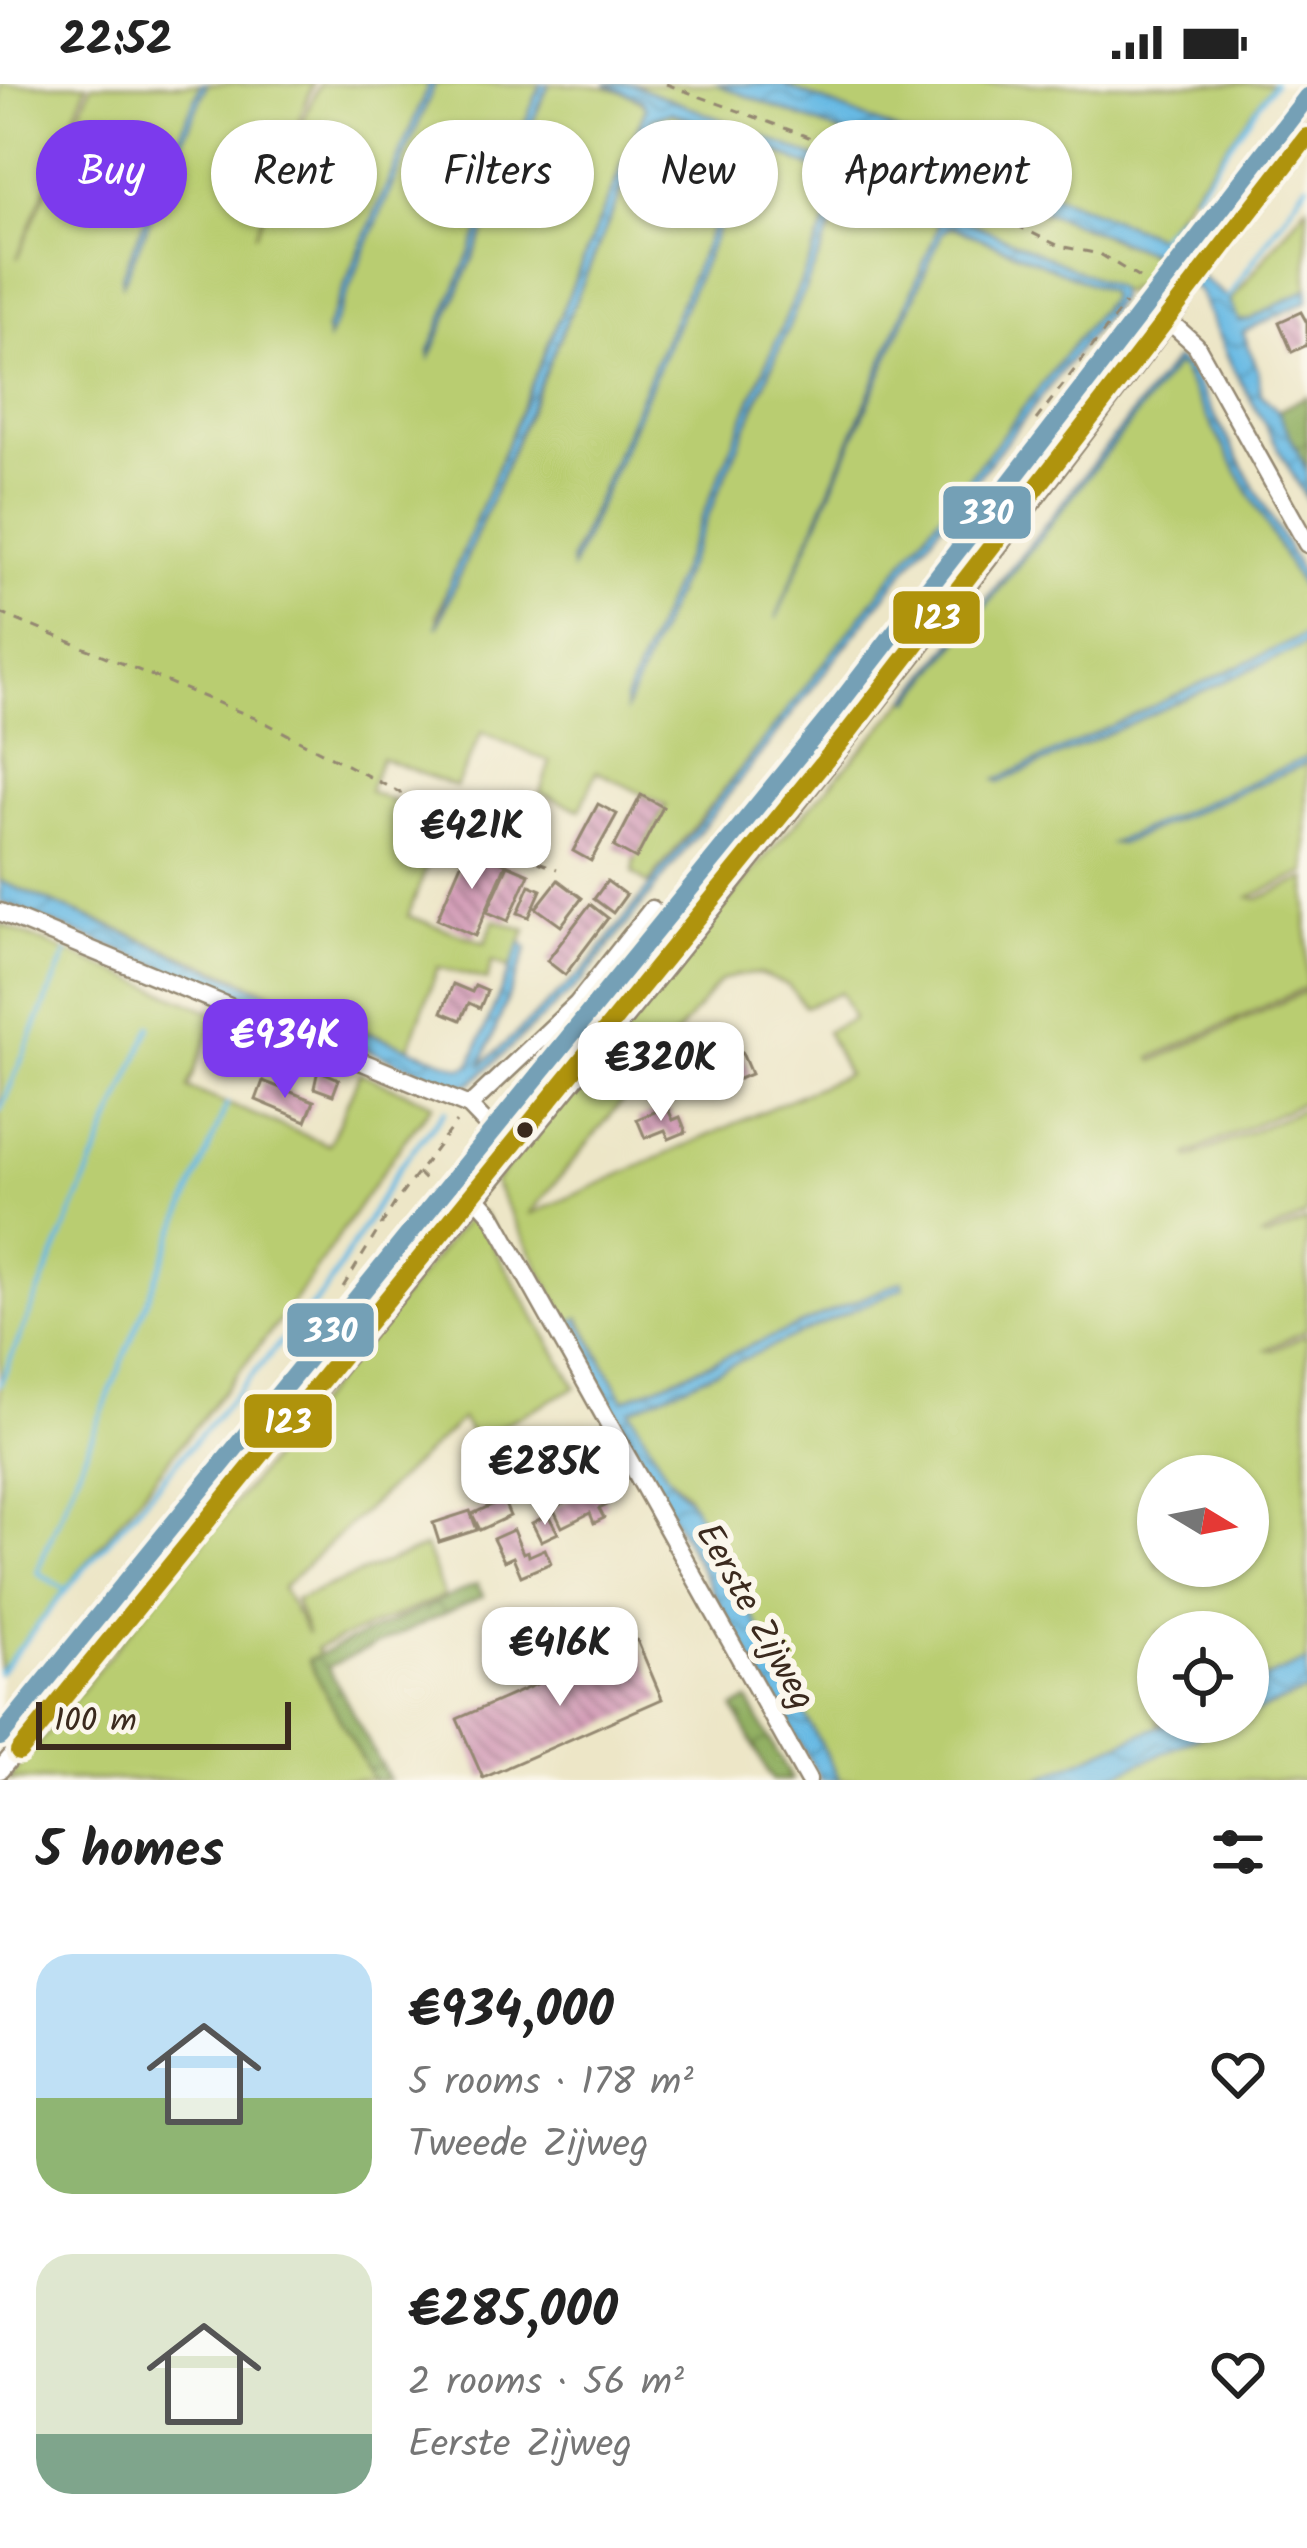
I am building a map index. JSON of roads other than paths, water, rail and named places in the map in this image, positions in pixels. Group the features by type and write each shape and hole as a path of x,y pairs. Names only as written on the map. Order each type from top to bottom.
{"main road":[{"path":"0,1737 912,614 1148,293 1172,276 1193,251 1307,97"}],"street":[{"path":"0,1770 477,1196 890,687 1307,134"},
{"path":"1148,293 1196,345 1307,544"},
{"path":"469,1106 577,1004 652,909"},
{"path":"0,912 469,1106 495,1133"},
{"name":"Eerste Zijweg","path":"458,1178 492,1215 808,1780"}],"water":[{"path":"201,84 207,84 187,132 186,120"},
{"path":"429,84 435,84 420,120 414,120"},
{"path":"541,84 549,84 533,120 526,120"},
{"path":"605,84 632,84 722,120 691,120 671,112 641,120 646,108 640,99"},
{"path":"716,84 781,84 870,120 809,120"},
{"path":"778,143 802,152 802,164 778,153"},
{"path":"401,151 401,165 377,222 377,208"},
{"path":"618,176 618,199 437,628 448,587"},
{"path":"1072,202 1158,237 1163,247 1228,298 1239,321 1307,289 1307,301 1243,332 1258,370 1261,394 1278,411 1307,471 1307,500 1232,366 1199,292 1157,255 1072,222"},
{"path":"141,228 146,228 122,286"},
{"path":"369,228 375,228 328,339 326,330"},
{"path":"481,228 486,228 430,357"},
{"path":"712,228 719,228 572,568"},
{"path":"823,228 831,228 626,709 625,700"},
{"path":"938,228 949,228 942,233 776,619"},
{"path":"957,228 983,228 1117,288 1119,298 582,981 473,1082 460,1087 0,902 0,881 323,1016 462,1068 470,1065 521,942 527,949 481,1066 585,969 1110,297 1108,291"},
{"path":"1175,359 1189,369 1307,583 1307,598 1175,366 908,699"},
{"path":"1307,634 1307,644 996,780"},
{"path":"1307,757 1307,763 1120,844 1112,843"},
{"path":"902,1281 904,1287 630,1410 667,1475 693,1505 840,1780 821,1780 568,1323 579,1318 624,1400"},
{"path":"1307,1661 1307,1691 1269,1706 1269,1677"},
{"path":"1137,1736 1137,1743 1185,1743 1103,1780 1036,1780"}],"waterway":[{"path":"1194,194 1274,84"},
{"path":"1228,298 1307,183"},
{"path":"1158,237 1180,214"},
{"path":"0,1111 67,952"},
{"path":"0,1384 151,1026"},
{"path":"66,1590 37,1572 227,1104"},
{"path":"0,1672 326,1290 400,1166 445,1111"}]}
